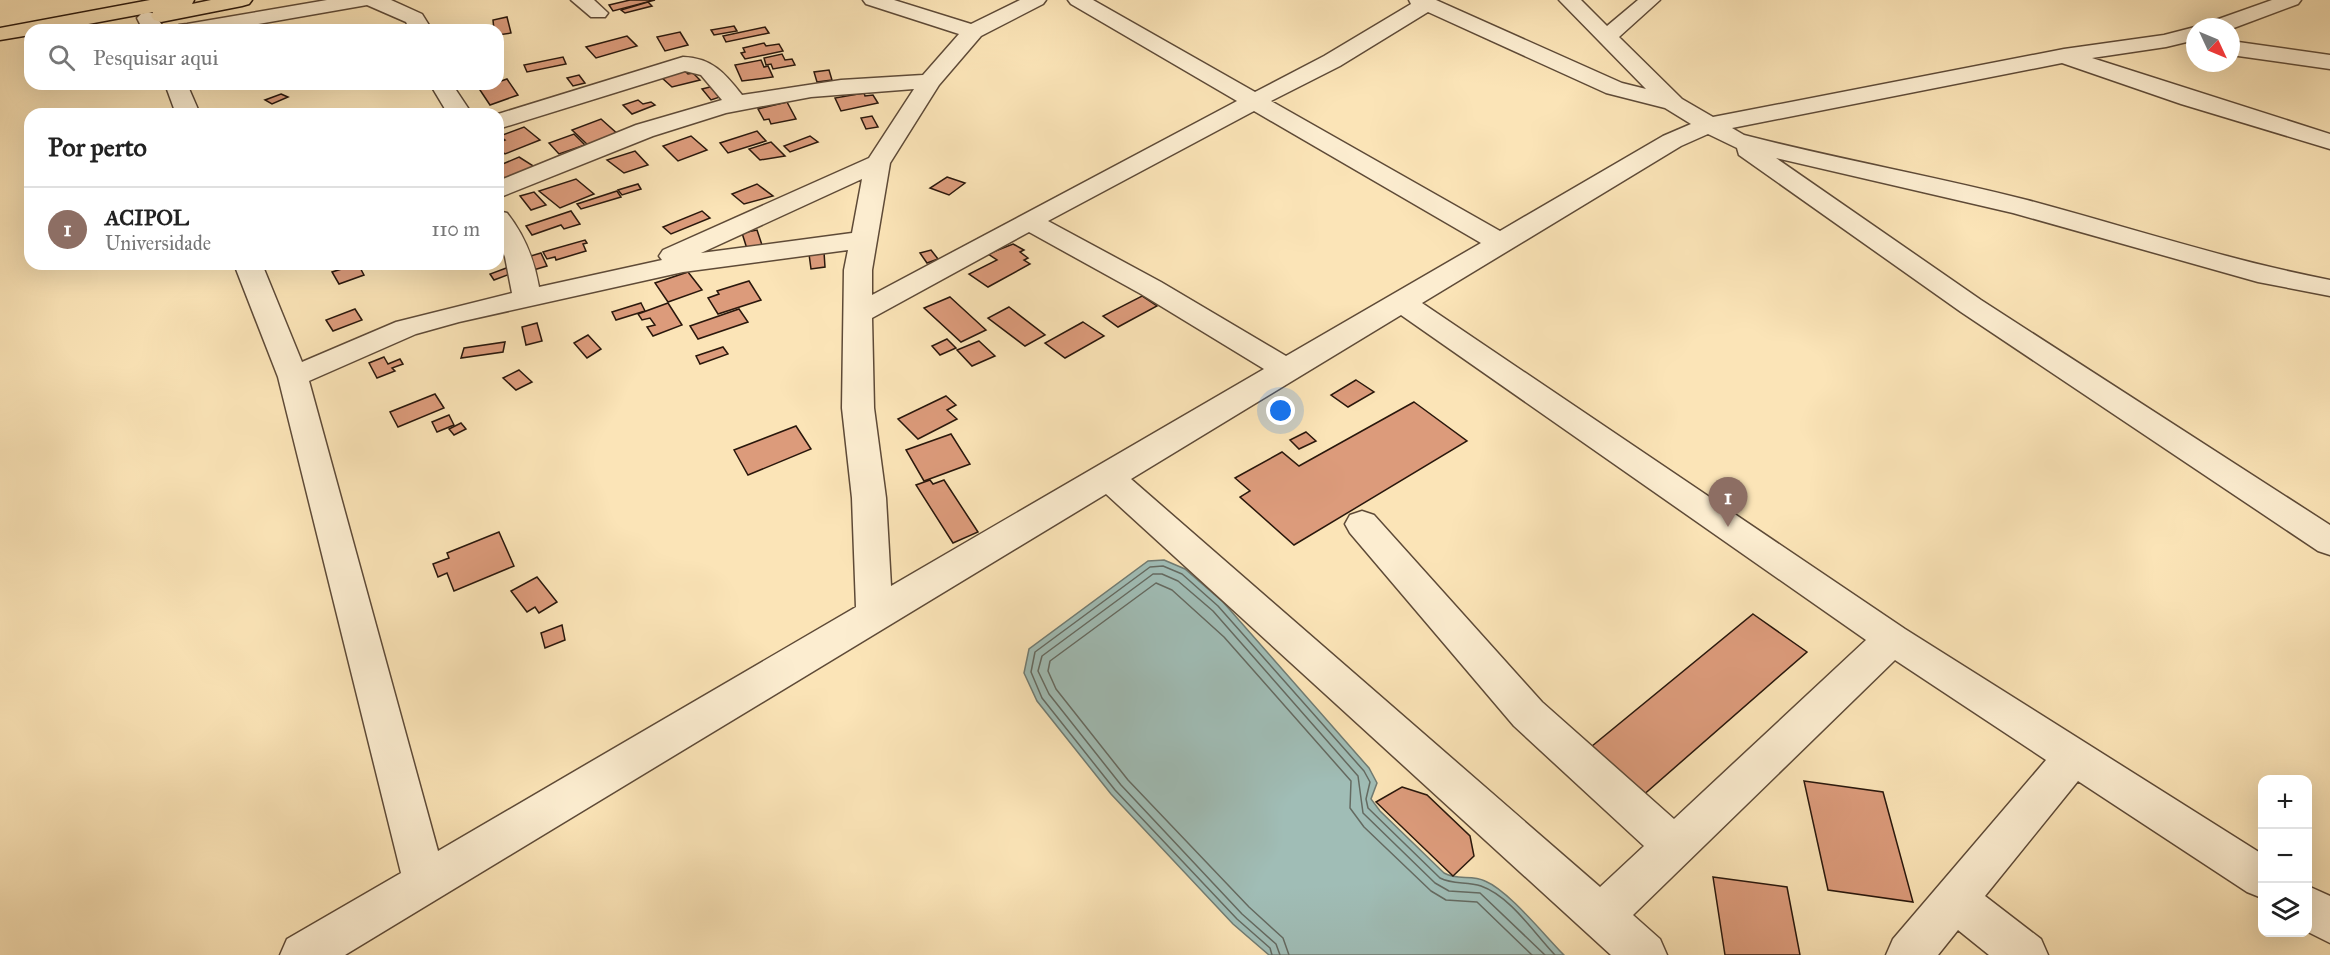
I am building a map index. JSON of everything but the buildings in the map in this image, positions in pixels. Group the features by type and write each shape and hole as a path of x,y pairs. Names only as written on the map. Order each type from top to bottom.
{"main road":[{"path":"50,24 184,0"},
{"path":"151,24 242,0"},
{"path":"0,33 24,29"},
{"path":"0,45 24,41"}],"street":[{"path":"222,24 363,0"},
{"path":"373,0 415,18 418,24"},
{"path":"582,0 598,13"},
{"path":"873,0 973,31"},
{"path":"875,614 869,498 858,408 858,270 878,163 930,82 973,31 1036,0"},
{"path":"1078,0 1499,242"},
{"path":"1569,0 1608,36 1674,104"},
{"path":"1608,36 1650,0"},
{"path":"2240,19 2291,0"},
{"path":"858,314 1332,61 1423,2 1614,88 1674,104 1722,132 1971,306 2330,542"},
{"path":"303,955 1672,141 1722,132 2064,56 2166,41 2186,35"},
{"path":"2166,41 2186,43"},
{"path":"2240,49 2330,62"},
{"path":"2064,56 2189,99 2330,142"},
{"path":"504,120 683,64 694,63 708,68 738,105"},
{"path":"504,188 655,127 738,105 822,90 930,82"},
{"path":"178,90 186,108"},
{"path":"445,90 456,108"},
{"path":"1722,132 1835,166 2018,206 2268,276 2330,288"},
{"path":"633,274 878,163"},
{"path":"1030,222 1151,288 1286,369"},
{"path":"504,226 510,234 524,275 527,300"},
{"path":"293,377 406,328 453,314 527,300 633,274 796,247 863,240"},
{"path":"250,270 293,377 425,882"},
{"path":"1400,301 1892,639 2258,875"},
{"path":"1106,476 1644,955"},
{"path":"1362,524 1528,714 1676,847"},
{"path":"1601,916 1892,639"},
{"path":"1909,955 2074,756"},
{"path":"1956,901 2025,955"},
{"path":"2312,910 2330,922"}],"water":[{"path":"1164,560 1185,569 1223,602 1369,768 1377,783 1371,799 1380,811 1444,873 1454,877 1480,879 1505,894 1564,955 1269,955 1233,924 1111,794 1037,701 1024,673 1029,649 1148,561"}],"place":[{"name":"ACIPOL","path":"1728,527"}]}
